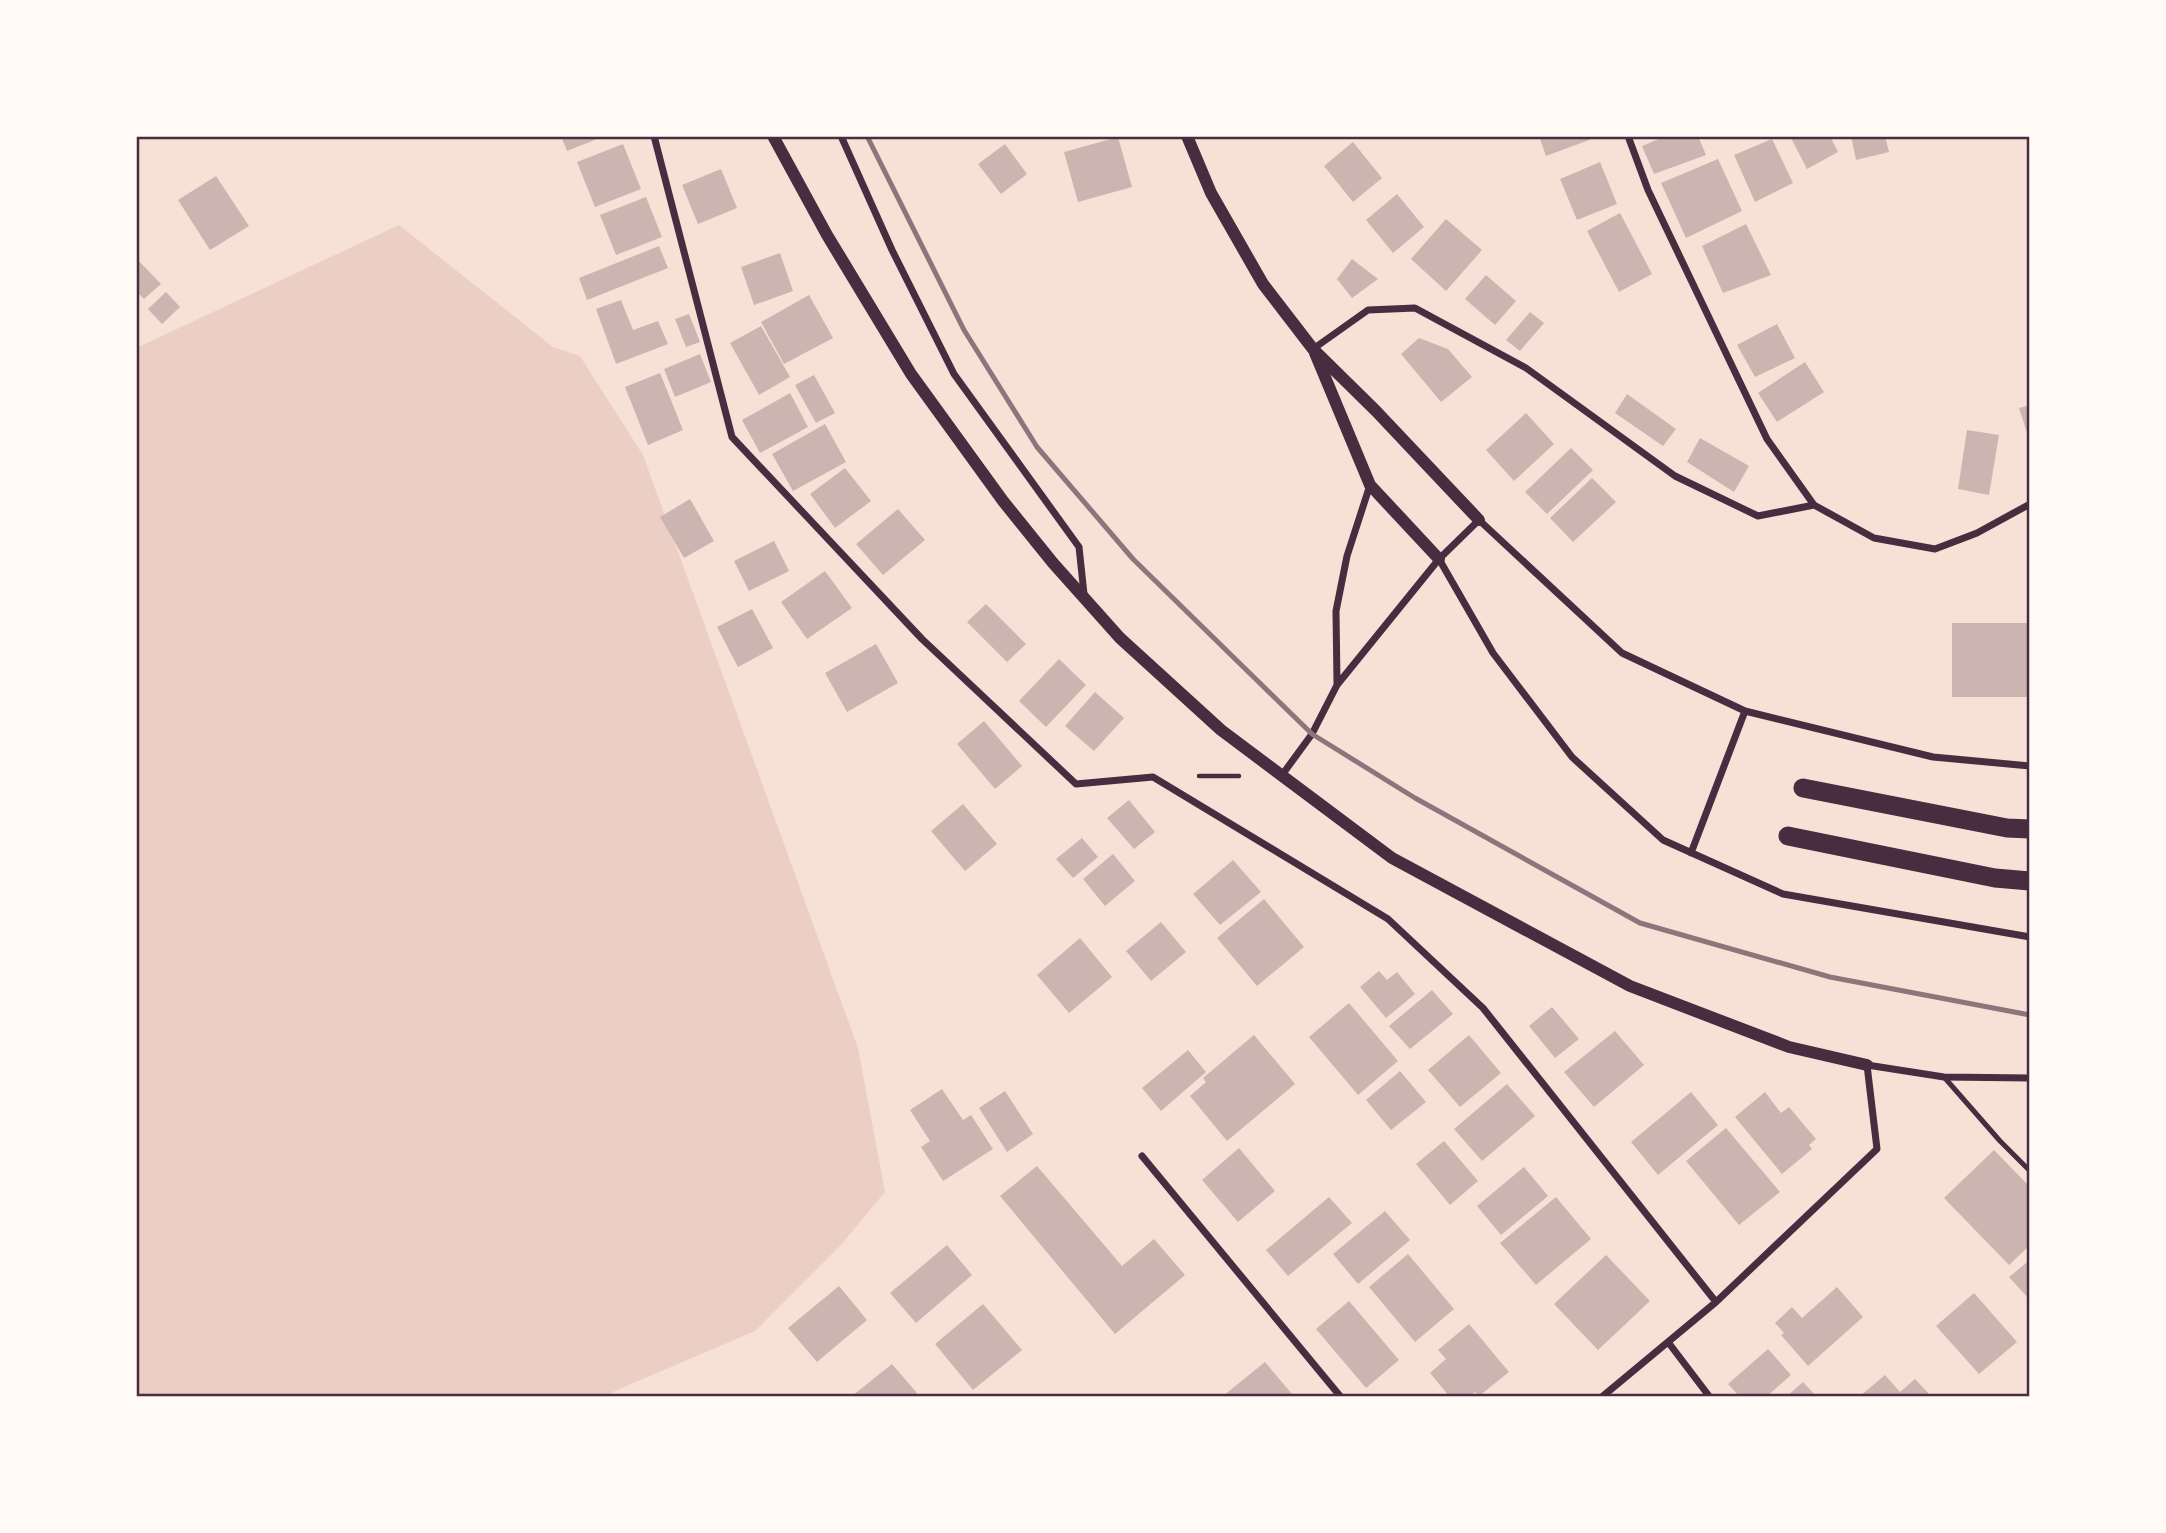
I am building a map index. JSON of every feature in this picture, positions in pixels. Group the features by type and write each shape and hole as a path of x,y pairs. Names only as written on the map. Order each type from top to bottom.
{"highway":[{"path":"1803,788 2007,828 2029,829"},
{"path":"1788,836 1995,878 2029,881"}],"street":[{"path":"654,136 732,437 922,639 1076,784 1153,777 1388,919 1483,1009 1716,1302"},
{"path":"773,136 827,235 911,374 1003,501 1120,638 1221,730 1392,858 1630,986 1789,1047 1867,1065 1944,1077 2029,1078"},
{"path":"841,136 892,250 954,374 1079,547 1084,597"},
{"path":"1187,136 1210,193 1263,284 1313,349 1479,520 1622,653 1745,711 1933,758 2029,766"},
{"path":"1628,136 1648,190 1768,439 1814,505 1874,538 1935,549 1977,533 2029,504"},
{"path":"1313,349 1368,310 1415,308 1526,368 1675,476 1758,516 1814,505"},
{"path":"1313,349 1370,485 1439,559 1493,653 1572,757 1663,840 1783,894 2029,937"},
{"path":"1337,685 1336,611 1348,556 1370,485"},
{"path":"1282,775 1312,734 1337,685 1439,559 1479,520"},
{"path":"1691,853 1745,711"},
{"path":"1603,1396 1716,1302 1877,1149 1867,1065"},
{"path":"1142,1156 1340,1396"},
{"path":"1668,1342 1709,1396"}],"lane":[{"path":"1944,1077 2029,1171"}],"path":[{"path":"1153,777 1282,775"}],"shaded area":[{"path":"399,225 553,347 580,356 643,455 858,1048 885,1192 840,1246 755,1331 606,1396 137,1396 136,348"}],"building":[{"path":"561,136 602,136 602,137 567,151"},
{"path":"1539,136 1597,136 1597,137 1546,156"},
{"path":"1666,136 1698,136 1706,155 1654,174 1642,146"},
{"path":"1790,136 1830,136 1838,152 1807,169"},
{"path":"1851,136 1885,136 1889,152 1856,160"},
{"path":"1118,137 1132,187 1078,202 1064,152"},
{"path":"1772,139 1793,183 1755,202 1734,155"},
{"path":"1353,142 1382,178 1353,202 1324,166"},
{"path":"623,144 641,189 595,207 577,162"},
{"path":"1005,144 1027,174 1001,194 978,164"},
{"path":"1718,159 1742,211 1686,238 1661,183"},
{"path":"1600,162 1617,204 1577,220 1560,179"},
{"path":"721,169 737,208 698,224 682,185"},
{"path":"216,176 249,226 210,250 178,200"},
{"path":"1397,194 1424,227 1393,253 1366,220"},
{"path":"646,197 662,237 616,255 600,215"},
{"path":"1620,213 1652,274 1619,292 1587,231"},
{"path":"1446,219 1482,250 1446,291 1411,259"},
{"path":"1746,224 1771,275 1723,293 1702,246"},
{"path":"659,246 668,268 587,300 579,278"},
{"path":"780,253 793,291 754,305 741,267"},
{"path":"136,258 161,284 144,299 136,291"},
{"path":"1352,259 1378,279 1352,298 1337,279"},
{"path":"1486,275 1516,301 1495,325 1465,299"},
{"path":"166,292 180,307 162,324 148,309"},
{"path":"809,295 833,338 784,364 761,322"},
{"path":"621,300 633,330 658,321 668,344 616,364 596,309"},
{"path":"1530,312 1544,323 1520,351 1506,340"},
{"path":"689,314 700,342 686,347 675,319"},
{"path":"1777,324 1795,358 1755,377 1737,345"},
{"path":"761,326 790,377 759,395 730,343"},
{"path":"1419,338 1448,349 1472,377 1441,402 1401,354"},
{"path":"700,354 711,382 675,397 664,369"},
{"path":"1805,362 1824,392 1777,422 1758,393"},
{"path":"660,373 683,430 648,445 625,387"},
{"path":"814,375 835,413 816,423 795,385"},
{"path":"790,393 808,427 760,453 742,420"},
{"path":"1627,394 1676,429 1663,446 1615,413"},
{"path":"2030,405 2030,439 2029,439 2019,408"},
{"path":"1526,413 1554,444 1514,481 1486,450"},
{"path":"825,424 846,462 793,491 772,454"},
{"path":"1967,430 1999,435 1989,495 1958,489"},
{"path":"1700,438 1749,466 1734,492 1687,462"},
{"path":"1571,448 1593,470 1547,514 1525,492"},
{"path":"845,468 871,501 835,528 810,494"},
{"path":"1592,478 1616,502 1573,542 1550,518"},
{"path":"690,499 714,541 684,558 660,517"},
{"path":"898,509 925,540 883,575 856,544"},
{"path":"774,541 789,571 749,591 734,561"},
{"path":"825,571 852,608 807,639 781,602"},
{"path":"986,604 1026,644 1007,662 967,622"},
{"path":"752,609 773,648 738,667 717,627"},
{"path":"1952,623 2030,623 2030,697 1952,697"},
{"path":"876,644 898,683 847,712 825,673"},
{"path":"1059,659 1086,685 1046,727 1019,701"},
{"path":"1095,692 1124,718 1094,751 1065,726"},
{"path":"984,721 1022,766 995,789 957,744"},
{"path":"1129,800 1155,832 1134,849 1107,818"},
{"path":"963,804 997,844 965,871 931,831"},
{"path":"1082,838 1098,857 1073,878 1056,859"},
{"path":"1113,854 1135,881 1105,906 1083,879"},
{"path":"1233,860 1261,892 1220,925 1193,894"},
{"path":"1264,899 1304,947 1257,986 1217,938"},
{"path":"1161,922 1186,952 1151,981 1126,951"},
{"path":"1080,938 1112,977 1069,1013 1037,975"},
{"path":"1379,971 1387,980 1397,972 1415,994 1386,1018 1360,987"},
{"path":"1432,990 1453,1014 1410,1049 1389,1026"},
{"path":"1349,1003 1398,1061 1358,1095 1309,1037"},
{"path":"1552,1007 1579,1039 1555,1058 1529,1026"},
{"path":"1615,1031 1644,1065 1594,1107 1564,1072"},
{"path":"1254,1035 1295,1084 1227,1141 1190,1096 1206,1082 1203,1078"},
{"path":"1469,1035 1501,1073 1460,1107 1428,1070"},
{"path":"1188,1050 1206,1072 1161,1111 1142,1088"},
{"path":"1400,1071 1426,1102 1391,1130 1366,1100"},
{"path":"1507,1084 1535,1116 1482,1161 1454,1129"},
{"path":"942,1089 963,1120 971,1115 993,1149 943,1181 921,1147 930,1141 910,1110"},
{"path":"1005,1091 1033,1134 1007,1152 979,1108"},
{"path":"1691,1092 1718,1125 1658,1175 1631,1142"},
{"path":"1765,1092 1781,1113 1789,1107 1816,1139 1809,1145 1812,1149 1782,1174 1735,1117"},
{"path":"1726,1128 1780,1192 1739,1225 1686,1161"},
{"path":"1444,1141 1478,1181 1450,1205 1416,1164"},
{"path":"1239,1148 1275,1191 1238,1222 1202,1180"},
{"path":"1994,1150 2030,1187 2030,1245 2009,1265 1944,1198"},
{"path":"1037,1166 1122,1266 1154,1239 1185,1275 1115,1334 1000,1196"},
{"path":"1524,1167 1548,1196 1501,1235 1477,1206"},
{"path":"1329,1197 1352,1223 1288,1276 1266,1250"},
{"path":"1556,1197 1591,1239 1536,1285 1500,1243"},
{"path":"1385,1211 1410,1240 1358,1284 1333,1254"},
{"path":"947,1245 972,1275 916,1323 890,1293"},
{"path":"1408,1254 1454,1309 1415,1342 1369,1287"},
{"path":"1606,1255 1650,1301 1598,1350 1554,1304"},
{"path":"2030,1260 2030,1300 2009,1277"},
{"path":"839,1286 867,1320 817,1362 788,1328"},
{"path":"1837,1287 1863,1317 1808,1366 1781,1335 1784,1333 1775,1323 1792,1307 1802,1318"},
{"path":"1974,1293 2017,1342 1979,1374 1936,1326"},
{"path":"1349,1301 1399,1360 1366,1388 1316,1329"},
{"path":"983,1304 1022,1350 973,1390 935,1344"},
{"path":"1469,1324 1509,1372 1479,1396 1475,1392 1470,1396 1449,1396 1430,1373 1446,1359 1438,1350"},
{"path":"1768,1349 1791,1375 1767,1396 1739,1396 1728,1384"},
{"path":"1265,1362 1292,1394 1223,1396"},
{"path":"892,1364 917,1393 912,1396 852,1396"},
{"path":"1885,1375 1900,1392 1915,1379 1931,1396 1860,1396"},
{"path":"1803,1382 1816,1396 1787,1396"}],"railway":[{"path":"867,136 964,330 1037,447 1133,559 1312,734 1415,798 1640,923 1830,977 2030,1015"}]}
